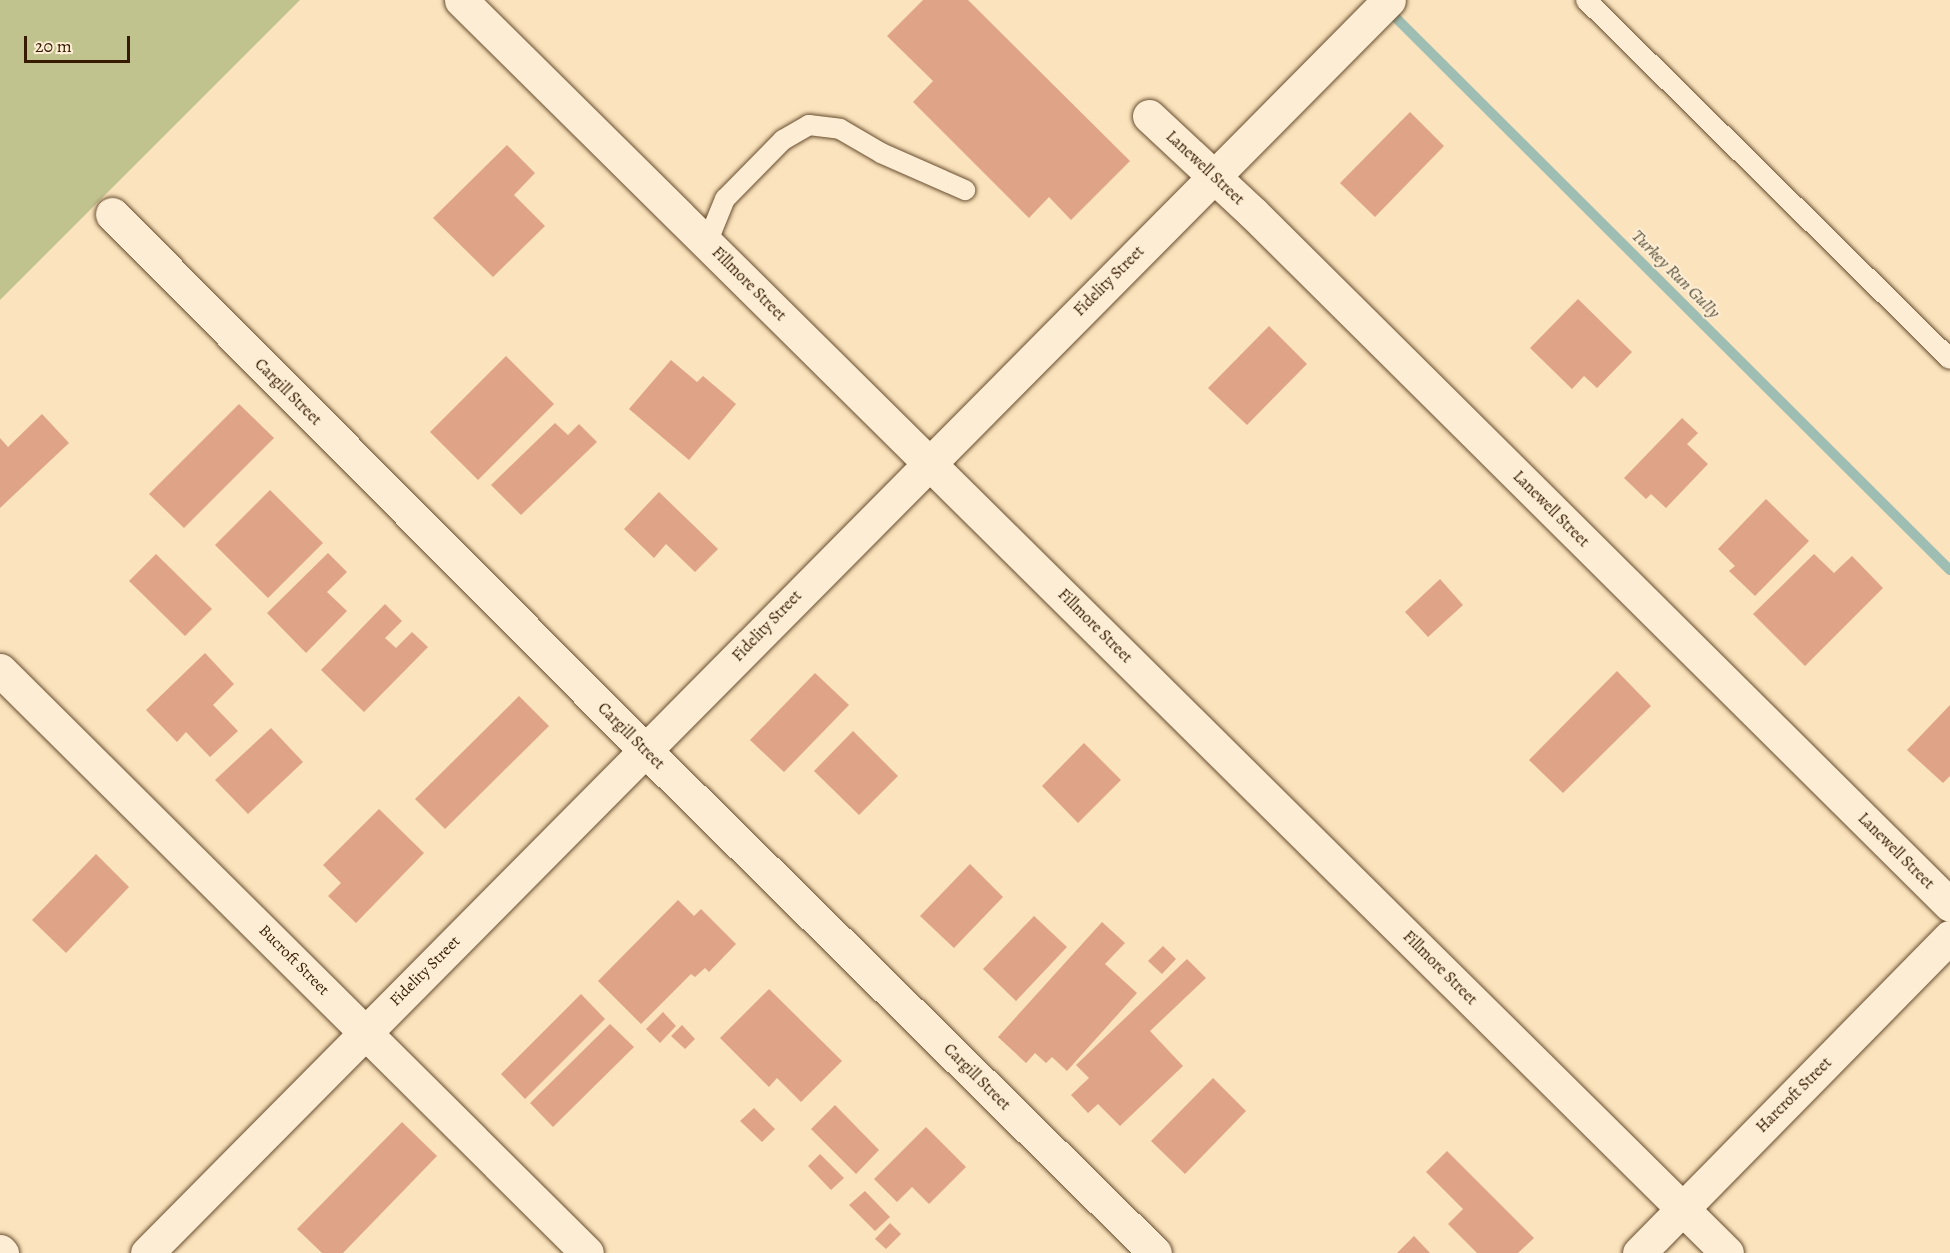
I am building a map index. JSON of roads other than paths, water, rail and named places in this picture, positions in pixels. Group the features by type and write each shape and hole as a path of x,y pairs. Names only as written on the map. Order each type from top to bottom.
{"street":[{"name":"Fillmore Street","path":"461,0 1727,1253"},
{"name":"Fidelity Street","path":"147,1253 928,461 1389,0"},
{"name":"Lanewell Street","path":"1149,116 1214,176 1950,905"},
{"name":"Cargill Street","path":"112,214 645,750 1155,1253"},
{"name":"Bucroft Street","path":"0,670 587,1253"},
{"name":"Harcroft Street","path":"1639,1253 1950,938"}],"lane":[{"path":"1586,0 1950,359"},
{"path":"707,243 725,199 783,140 809,125 840,129 880,153 965,190"}],"waterway":[{"name":"Turkey Run Gully","path":"1387,9 1950,570"}]}
